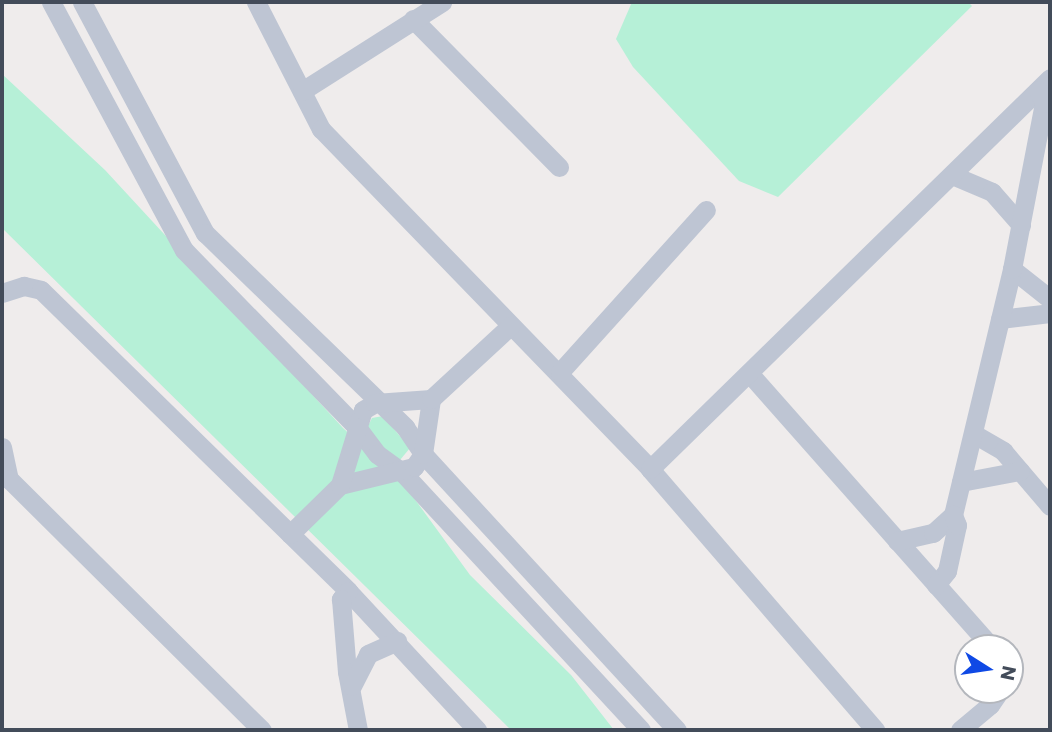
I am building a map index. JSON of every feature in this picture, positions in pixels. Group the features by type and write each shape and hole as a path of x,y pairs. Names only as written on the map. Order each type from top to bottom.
{"street":[{"path":"51,2 184,250 356,426 377,454 403,473 641,730"},
{"path":"82,2 205,233 375,403 405,427 423,454 677,730"},
{"path":"256,2 321,129 510,326 560,372 650,469 875,730"},
{"path":"302,92 442,2"},
{"path":"413,19 559,167"},
{"path":"897,541 933,533 953,515 1021,225 1042,152 1046,94"},
{"path":"650,469 952,175 1046,94"},
{"path":"952,175 992,192 1021,225"},
{"path":"560,372 706,210"},
{"path":"1012,269 1050,299"},
{"path":"2,293 24,286 41,290 348,591 477,730"},
{"path":"1000,319 1050,313"},
{"path":"290,534 340,485 363,410 375,403 431,399 510,326"},
{"path":"749,373 980,634"},
{"path":"340,485 403,473 423,454 431,399"},
{"path":"974,434 1003,451 1050,506"},
{"path":"2,447 9,479 262,730"},
{"path":"961,482 1020,471"},
{"path":"936,585 947,571 957,525 953,515"},
{"path":"348,591 341,599 347,672 352,686 358,730"},
{"path":"352,686 368,654 397,641"},
{"path":"960,730 986,704"}],"green space":[{"path":"632,2 968,2 972,6 778,197 739,181 633,67 616,39"},
{"path":"2,74 105,170 343,428 403,483 470,575 571,675 614,730 511,730 2,228"},
{"path":"383,416 410,448 400,460 394,460 367,428 372,418"}]}
